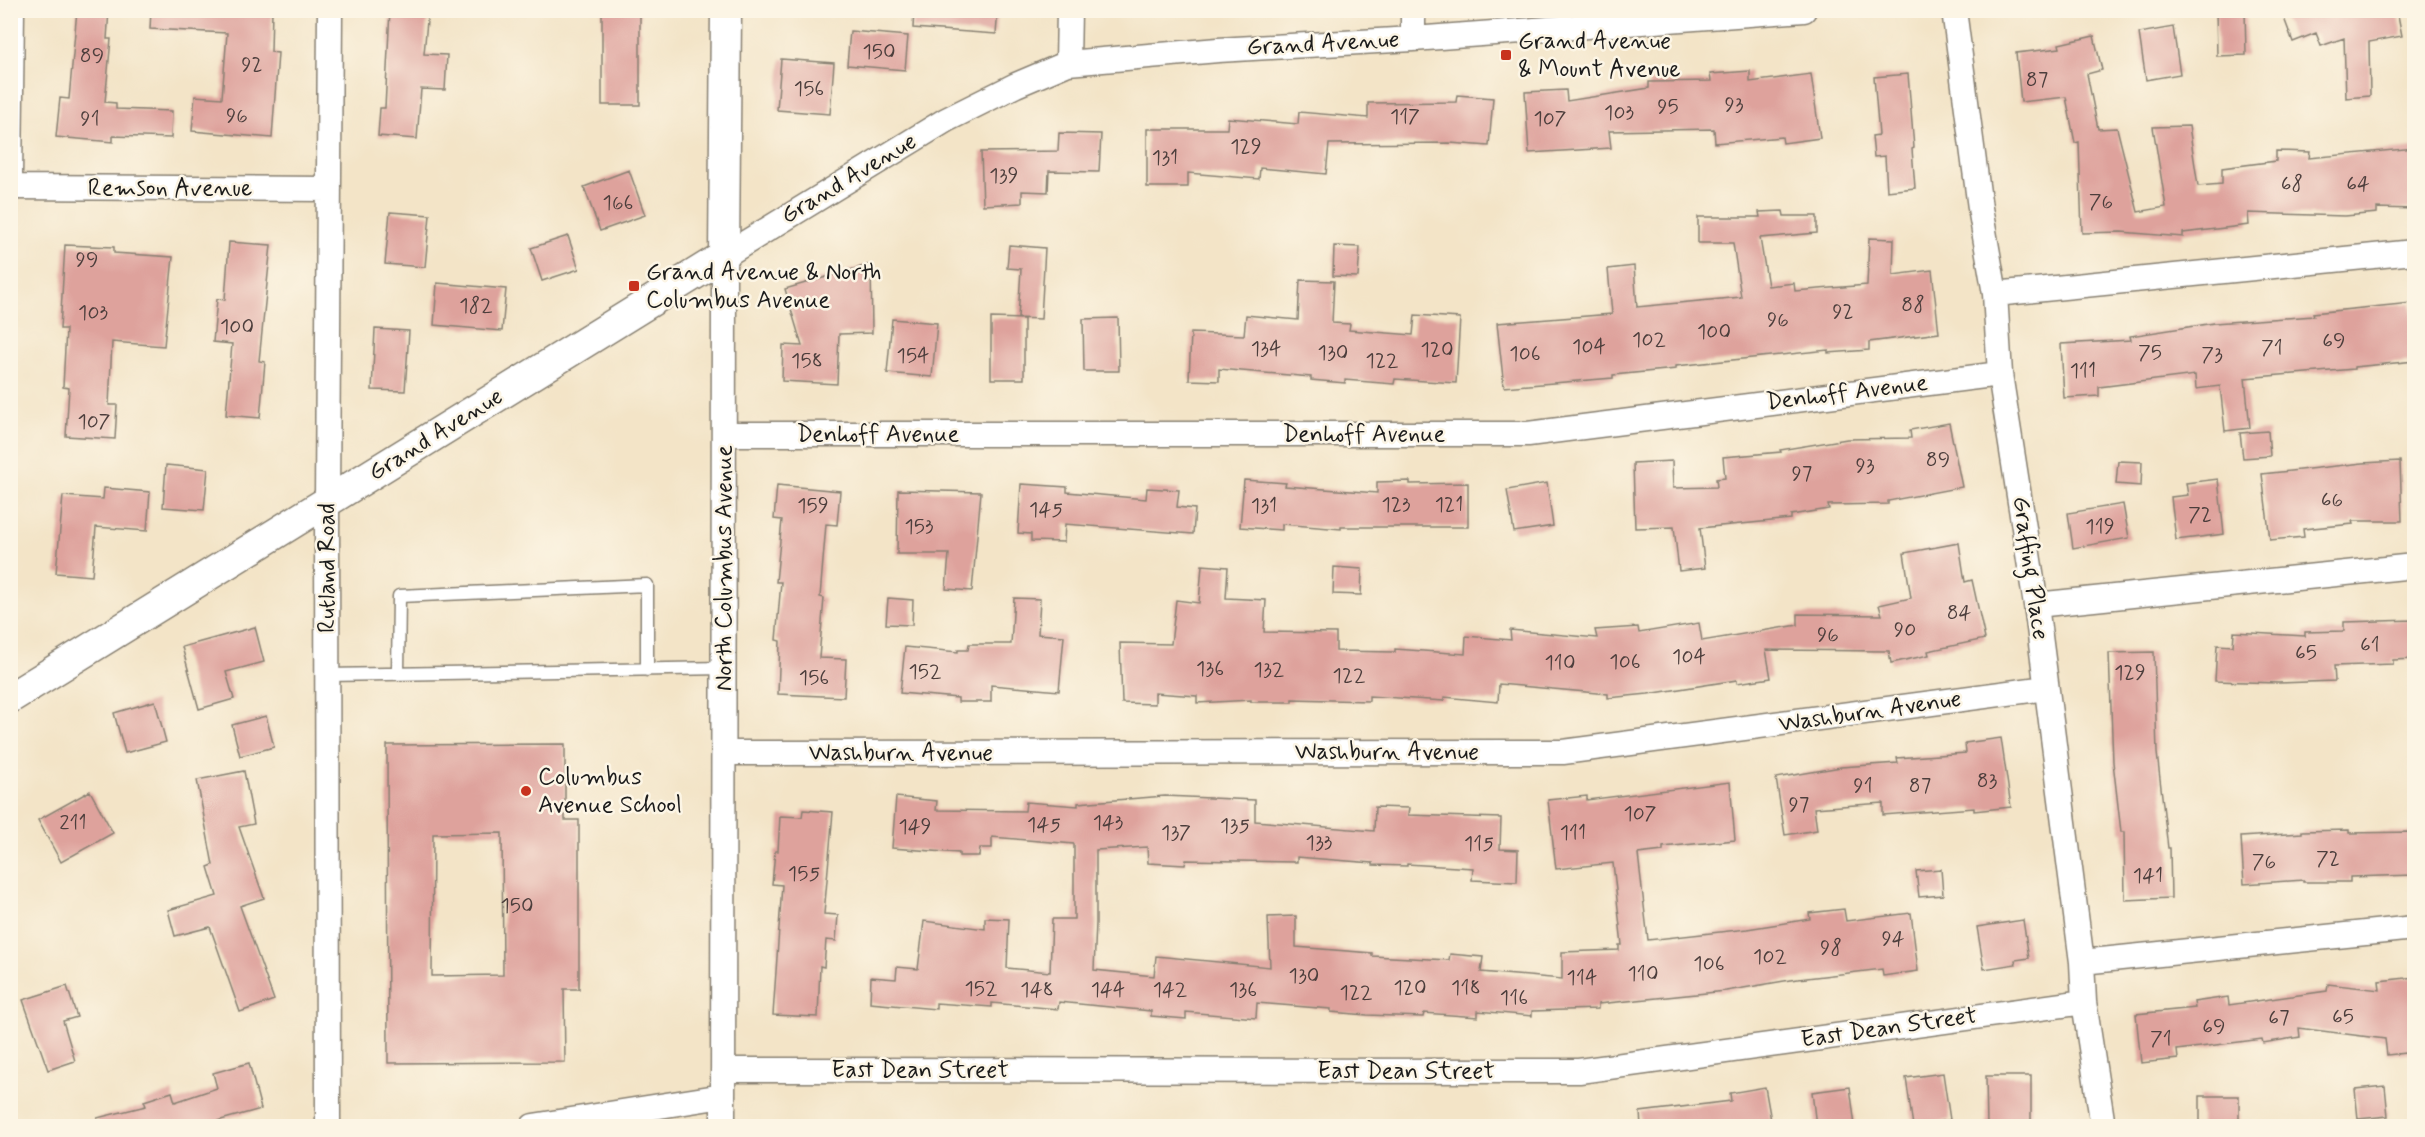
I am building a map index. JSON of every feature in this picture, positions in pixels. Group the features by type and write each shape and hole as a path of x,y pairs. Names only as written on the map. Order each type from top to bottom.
{"street":[{"path":"10,176 12,10"},
{"name":"Rutland Road","path":"328,1126 327,502 330,10"},
{"name":"North Columbus Avenue","path":"723,1126 726,10"},
{"path":"1068,63 1069,10"},
{"path":"1413,10 1413,39"},
{"name":"Grand Avenue","path":"10,698 946,120 1016,85 1068,63 1218,50 1413,39 1804,10"},
{"name":"Graffing Place","path":"1954,10 1980,208 1995,294 2000,374 2036,605 2082,962 2084,1002 2103,1126"},
{"name":"Remson Avenue","path":"10,187 328,189"},
{"path":"1995,294 2415,252"},
{"name":"Denhoff Avenue","path":"724,434 1528,434 2000,374"},
{"path":"2036,605 2415,566"},
{"name":"Washburn Avenue","path":"724,753 1563,752 2046,688"},
{"path":"2082,962 2415,928"},
{"name":"East Dean Street","path":"723,1070 1579,1071 2084,1002"},
{"path":"533,1126 723,1096"}],"lane":[{"path":"398,673 399,596 647,585 647,670"},
{"path":"327,675 724,668"}],"building":[{"path":"77,10 109,10 107,39 111,39 105,102 116,103 116,109 172,111 171,138 113,136 113,142 56,137 60,98 69,99"},
{"path":"151,10 272,10 271,52 278,53 272,138 192,131 195,96 222,98 227,33 150,29"},
{"path":"390,10 428,10 424,54 447,55 445,90 421,89 417,139 378,136 380,108 385,108"},
{"path":"602,10 640,10 640,105 602,105"},
{"path":"914,10 998,10 996,34 913,28"},
{"path":"2216,10 2245,10 2246,55 2217,56"},
{"path":"2281,10 2397,10 2402,36 2369,42 2370,96 2346,98 2344,38 2321,46 2316,33 2293,42"},
{"path":"2173,27 2180,74 2146,80 2139,33"},
{"path":"850,31 908,36 905,70 847,65"},
{"path":"2094,36 2102,70 2087,74 2098,129 2117,128 2138,212 2166,207 2153,127 2189,126 2198,186 2222,184 2222,168 2276,161 2276,151 2310,152 2309,158 2415,148 2415,209 2377,208 2377,213 2345,216 2248,213 2249,225 2183,233 2183,237 2121,232 2082,233 2079,142 2075,143 2066,97 2021,102 2016,53 2060,48 2059,44"},
{"path":"781,59 834,63 830,114 777,110"},
{"path":"1750,71 1750,82 1811,74 1820,138 1783,143 1782,137 1715,143 1714,129 1609,131 1611,148 1529,153 1525,92 1566,90 1567,101 1649,88 1649,82 1711,81 1710,74"},
{"path":"1908,74 1915,188 1887,191 1885,156 1874,157 1872,136 1879,135 1874,77"},
{"path":"1457,95 1493,98 1489,146 1450,143 1329,144 1326,174 1260,168 1259,179 1188,173 1188,187 1147,187 1147,129 1227,129 1228,118 1298,124 1299,112 1368,118 1368,103 1456,102"},
{"path":"1059,133 1101,134 1099,172 1049,171 1048,192 1022,191 1022,203 983,205 981,152 1058,151"},
{"path":"629,170 645,215 600,231 584,187"},
{"path":"1783,211 1784,216 1817,216 1817,233 1760,238 1768,286 1794,283 1795,291 1867,285 1869,238 1894,239 1893,275 1932,270 1939,333 1869,342 1869,350 1828,353 1828,350 1676,366 1676,369 1613,375 1613,378 1504,387 1497,323 1612,314 1608,269 1634,266 1637,307 1741,297 1733,243 1698,243 1698,217 1760,217 1759,212"},
{"path":"390,212 430,215 425,267 385,264"},
{"path":"568,236 579,269 542,281 531,248"},
{"path":"229,242 271,245 259,361 265,362 260,418 226,415 232,344 213,342 217,299 225,300"},
{"path":"65,245 114,247 114,253 173,257 164,346 112,342 109,405 117,405 115,439 66,436 69,388 63,387 66,329 60,329"},
{"path":"1009,245 1045,248 1041,319 1018,318 1021,269 1007,268"},
{"path":"1334,246 1360,247 1358,277 1333,276"},
{"path":"871,264 872,333 839,334 837,384 782,381 783,345 802,346 785,289"},
{"path":"1300,280 1334,281 1332,323 1350,324 1349,330 1413,335 1415,315 1460,318 1456,383 1395,379 1394,384 1345,380 1345,383 1311,380 1311,377 1219,369 1219,381 1189,380 1191,333 1244,335 1246,315 1298,320"},
{"path":"437,283 506,289 502,331 434,325"},
{"path":"2411,303 2415,361 2354,367 2354,369 2245,378 2250,428 2225,431 2220,386 2196,389 2195,375 2099,387 2099,396 2064,398 2061,344 2131,340 2130,336 2214,323 2314,316 2313,313"},
{"path":"991,318 1024,319 1024,379 991,379"},
{"path":"1118,318 1119,371 1084,371 1083,319"},
{"path":"892,319 937,323 932,377 887,373"},
{"path":"375,329 409,331 405,391 372,390"},
{"path":"1949,423 1962,487 1888,501 1888,504 1828,505 1829,509 1791,515 1791,519 1700,528 1705,568 1679,571 1674,527 1635,528 1633,463 1672,461 1673,488 1717,487 1716,479 1725,478 1723,457 1781,452 1780,450 1847,439 1911,438 1910,430"},
{"path":"2268,431 2270,456 2243,458 2240,433"},
{"path":"2118,461 2142,462 2141,486 2116,484"},
{"path":"2400,461 2402,521 2352,521 2353,524 2303,529 2304,537 2270,540 2262,474"},
{"path":"166,465 208,469 204,510 163,507"},
{"path":"2218,479 2224,534 2176,540 2171,497 2188,495 2186,483"},
{"path":"1244,480 1286,483 1285,486 1377,493 1377,482 1468,483 1468,527 1341,527 1341,529 1282,524 1282,530 1240,527"},
{"path":"1547,483 1553,526 1514,532 1507,490"},
{"path":"1021,484 1067,487 1067,492 1146,499 1147,488 1179,490 1177,507 1195,509 1193,534 1065,524 1064,542 1031,541 1031,534 1018,533"},
{"path":"777,485 840,491 837,525 826,524 820,597 824,598 819,658 846,659 844,697 778,694 780,641 776,640 781,582 776,582 782,520 774,519"},
{"path":"104,488 150,492 147,531 96,527 92,576 56,573 63,496 103,499"},
{"path":"898,490 981,492 972,591 946,589 949,554 897,554"},
{"path":"2123,504 2129,538 2073,548 2068,513"},
{"path":"1959,543 1965,582 1972,580 1985,639 1928,651 1929,655 1891,663 1889,651 1766,650 1771,678 1737,683 1737,680 1608,698 1608,694 1499,684 1498,702 1444,697 1444,701 1369,696 1369,701 1292,699 1292,702 1251,702 1251,700 1197,703 1197,696 1155,693 1155,704 1122,703 1120,643 1171,644 1176,600 1199,603 1202,565 1228,567 1226,598 1266,600 1264,632 1336,633 1336,651 1395,652 1395,649 1465,654 1466,636 1511,640 1510,630 1597,638 1595,630 1638,627 1639,633 1699,623 1702,641 1798,625 1798,614 1882,615 1879,605 1911,598 1904,553"},
{"path":"1334,567 1362,569 1361,595 1333,594"},
{"path":"888,598 913,600 912,625 886,624"},
{"path":"1014,598 1040,599 1038,634 1064,636 1059,691 991,685 991,702 958,702 958,698 900,693 905,647 958,652 958,650 968,650 969,644 1011,644"},
{"path":"2415,620 2415,659 2393,660 2393,664 2334,666 2335,681 2278,683 2215,681 2217,645 2233,646 2234,632 2305,636 2305,632 2344,631 2344,622"},
{"path":"255,627 264,662 226,672 234,699 199,709 182,647"},
{"path":"2154,652 2157,753 2168,848 2170,848 2171,898 2125,900 2124,832 2121,832 2113,762 2109,653"},
{"path":"155,701 166,742 125,753 114,713"},
{"path":"266,716 274,747 240,756 232,725"},
{"path":"2001,738 2011,807 1883,815 1883,803 1814,808 1817,830 1785,835 1776,778 1841,767 1898,763 1897,758 1966,753 1965,743"},
{"path":"565,744 565,820 579,820 579,989 564,989 565,1062 388,1063 387,745","holes":["502,833 503,975 432,976 433,834"]},
{"path":"244,771 254,824 239,827 264,898 240,906 274,1000 240,1012 210,927 175,936 168,910 217,896 208,867 213,865 197,780"},
{"path":"1730,782 1735,840 1663,847 1663,851 1638,854 1648,940 1747,929 1810,919 1809,913 1844,909 1846,921 1911,913 1918,971 1883,976 1882,969 1790,980 1726,991 1598,1004 1598,1009 1532,1011 1532,1016 1478,1011 1478,1017 1424,1013 1423,1017 1367,1015 1331,1012 1331,1009 1257,1003 1256,1018 1186,1012 1186,1019 1151,1016 1151,1011 1059,1002 1058,1009 992,1003 992,1007 936,1003 936,1009 870,1003 871,977 896,979 897,967 918,969 924,921 985,929 985,918 1009,919 1007,968 1050,972 1052,919 1074,919 1074,844 992,837 992,848 980,848 979,856 959,856 959,853 892,848 896,797 937,801 936,810 1025,811 1026,802 1078,806 1078,803 1165,796 1255,800 1255,821 1374,831 1375,807 1409,808 1408,815 1501,818 1500,849 1518,850 1517,882 1472,880 1473,868 1407,864 1407,866 1373,865 1373,863 1297,857 1297,862 1186,860 1185,865 1148,863 1147,847 1096,850 1094,970 1154,976 1156,956 1270,967 1268,917 1296,916 1296,947 1372,953 1372,956 1449,960 1450,954 1483,957 1481,972 1562,979 1562,952 1619,950 1619,945 1622,945 1613,863 1556,869 1548,800 1587,796 1587,800"},
{"path":"90,791 113,833 61,862 38,820"},
{"path":"803,810 833,812 824,914 838,915 836,941 826,940 824,967 820,966 818,1017 773,1015 782,885 772,884 775,851 778,851 780,816 802,817"},
{"path":"2349,830 2349,833 2413,832 2414,875 2350,877 2350,882 2303,882 2303,880 2244,884 2241,837 2302,833 2302,831"},
{"path":"1941,869 1943,895 1919,897 1916,871"},
{"path":"2023,920 2029,958 2015,960 2016,964 1984,969 1977,927"},
{"path":"2415,977 2415,1052 2387,1055 2385,1039 2299,1028 2300,1037 2263,1043 2262,1039 2177,1050 2178,1059 2141,1063 2136,1014 2195,1008 2194,1002 2228,997 2229,1005 2327,991 2328,984 2380,990 2379,981"},
{"path":"67,986 77,1017 63,1021 75,1061 48,1070 23,1000"},
{"path":"249,1063 261,1109 199,1126 98,1126 97,1118 146,1106 144,1101 172,1092 175,1102 217,1088 213,1073"},
{"path":"1943,1073 1950,1120 1913,1126 1906,1078"},
{"path":"1986,1076 2031,1076 2031,1126 1987,1126"},
{"path":"2385,1086 2388,1116 2358,1119 2355,1089"},
{"path":"1765,1087 1772,1126 1641,1126 1640,1112 1731,1101 1730,1093"},
{"path":"1850,1087 1855,1126 1816,1126 1812,1092"},
{"path":"2200,1096 2239,1096 2239,1125 2200,1126"}],"place":[{"name":"Grand Avenue & Mount Avenue","path":"1506,55"},
{"name":"Grand Avenue & North Columbus Avenue","path":"634,286"},
{"name":"Columbus Avenue School","path":"526,791"}]}
